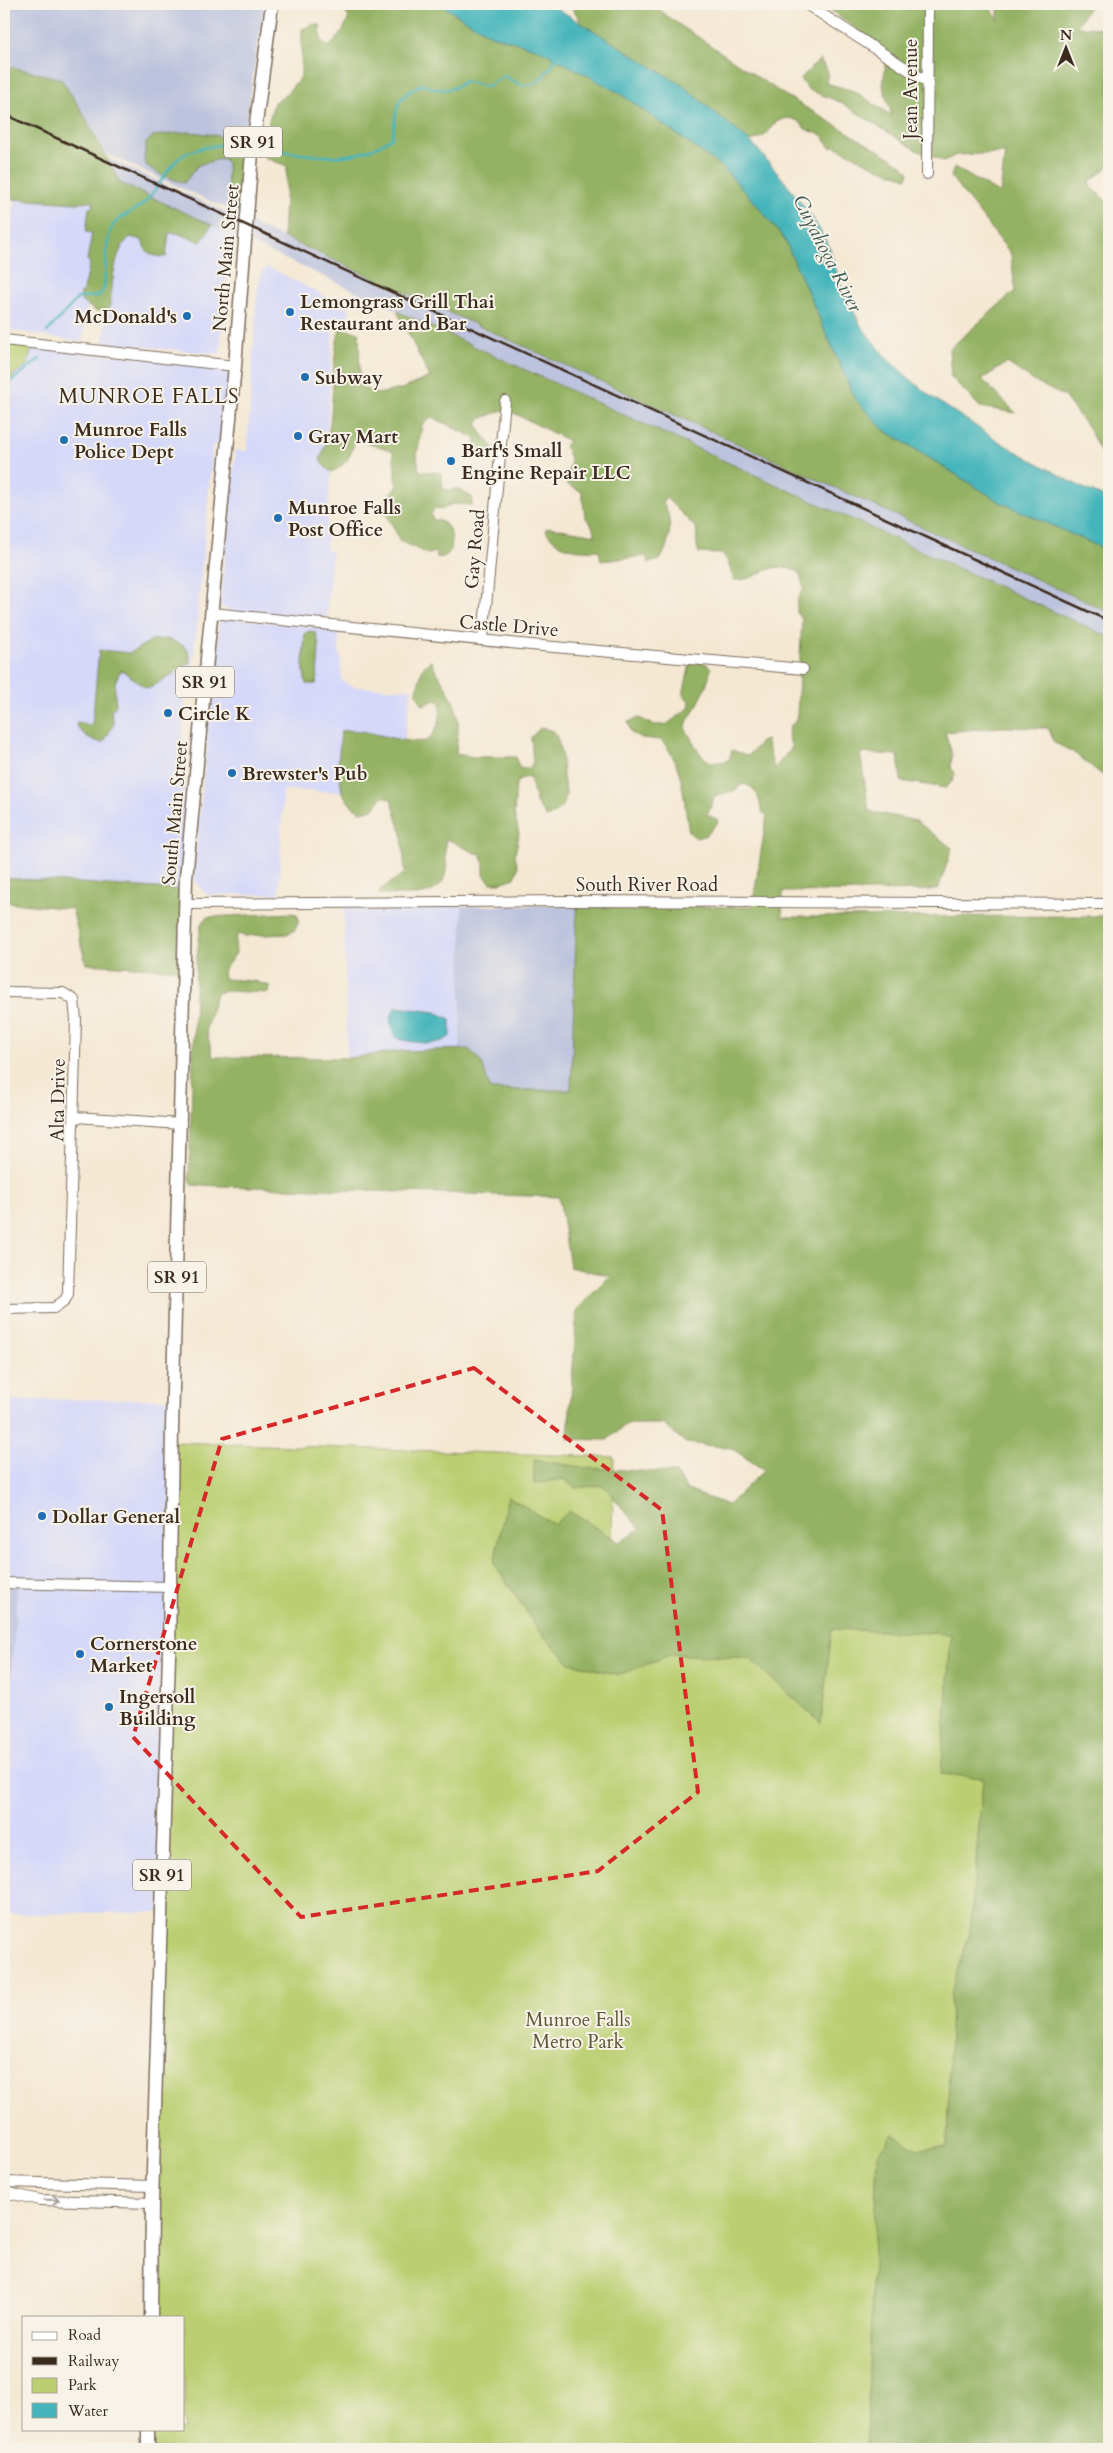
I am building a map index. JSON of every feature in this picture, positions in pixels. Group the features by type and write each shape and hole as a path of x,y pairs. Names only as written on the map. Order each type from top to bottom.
{"main road":[{"name":"North Main Street","path":"234,366 252,153 272,4"},
{"name":"South Main Street","path":"181,1124 186,904 234,366"},
{"name":"SR 91","path":"151,2316 152,2186 170,1587 181,1124"},
{"path":"148,2430 148,2449"}],"street":[{"path":"806,4 929,83"},
{"name":"Jean Avenue","path":"927,174 928,4"},
{"path":"4,340 234,366"},
{"name":"Gay Road","path":"483,639 505,401"},
{"name":"Castle Drive","path":"212,613 803,669"},
{"name":"South River Road","path":"186,904 587,901 1109,904"},
{"name":"Alta Drive","path":"4,992 63,992 74,1000 76,1006 75,1117 68,1294 60,1305 54,1308 4,1309"},
{"path":"75,1117 181,1124"},
{"path":"4,1583 170,1587"},
{"path":"4,2182 152,2186"},
{"path":"4,2192 40,2200 152,2203"}],"highlighted area":[{"path":"474,1368 662,1510 698,1792 598,1871 301,1917 133,1737 222,1439"}],"shaded area":[{"path":"4,4 264,4 249,102 241,215 104,153 80,108 61,79 4,65"},
{"path":"5,112 1109,612 1109,637 4,130"},
{"path":"17,188 102,204 82,342 4,329 4,279"},
{"path":"212,225 234,236 224,296 220,354 103,343 117,260 123,243 130,237 142,240 145,251 168,248 168,233 177,233 200,242"},
{"path":"268,267 350,309 346,327 333,325 327,433 325,449 320,459 322,464 331,472 326,549 332,552 326,624 237,612 221,607 220,604 236,450 247,451 257,293 262,272"},
{"path":"32,347 235,366 227,445 213,444 191,686 186,687 182,742 186,743 182,890 4,878 4,499 6,486 4,485 4,411 13,375 27,365"},
{"path":"228,618 338,629 342,681 355,687 412,689 404,741 390,739 338,764 342,792 283,790 279,894 207,895 193,880 219,622"},
{"path":"577,905 571,1090 490,1090 482,1063 460,1049 462,906"},
{"path":"344,906 462,906 460,1049 401,1051 347,1058"},
{"path":"173,1399 161,1912 4,1914 4,1777 18,1583 4,1583 4,1400"},
{"path":"4,1583 18,1583 6,1748 4,1748"}],"green space":[{"path":"336,4 439,4 491,35 538,49 618,92 722,167 757,205 785,240 855,399 883,429 1000,502 1109,551 1109,612 283,237 287,166 265,158 269,121 274,102 282,98 301,77 302,29 315,24 320,25 321,40 328,47 343,30 349,17"},
{"path":"573,4 653,4 671,19 783,94 903,165 909,173 907,178 875,167 835,146 830,148 822,135 805,129 799,122 787,118 774,124 764,136 749,141 682,85 582,25 573,8"},
{"path":"822,4 988,4 998,20 998,4 1091,4 1076,27 1109,28 1109,166 1088,183 1109,204 1109,469 1089,429 1064,396 1037,383 1007,363 982,379 1016,413 980,407 951,377 949,349 1015,291 1011,254 951,177 954,167 1000,194 1005,153 956,155 944,161 916,150 840,102 809,90 800,79 820,59 828,72 826,83 854,91 892,116 883,86 887,51"},
{"path":"4,65 61,79 80,108 120,183 212,225 201,242 177,233 169,233 166,257 150,254 145,249 142,240 130,237 124,244 116,261 109,310 96,311 81,301 81,292 84,290 90,262 87,260 92,233 86,232 89,208 93,207 93,201 77,203 12,199 4,194"},
{"path":"188,132 221,137 230,140 236,146 241,153 243,163 242,189 237,200 231,199 228,195 227,163 223,158 198,165 184,183 159,174 146,165 144,160 146,143 153,136"},
{"path":"397,311 1109,637 1109,780 1073,752 1055,743 1048,728 1001,727 945,732 952,754 951,768 955,773 953,780 946,788 901,781 898,755 860,753 869,811 916,821 952,848 938,890 783,892 782,917 1109,916 1109,2449 866,2449 877,2155 893,2134 918,2149 947,2147 951,1994 970,1932 983,1778 941,1774 951,1634 832,1629 821,1723 749,1658 673,1654 619,1675 570,1663 539,1631 494,1563 508,1496 554,1525 569,1511 619,1542 640,1529 603,1485 576,1488 563,1479 534,1484 534,1460 588,1468 676,1473 687,1490 728,1505 764,1470 731,1448 686,1443 663,1424 627,1424 607,1440 568,1439 577,1309 610,1276 570,1267 559,1197 192,1185 189,1179 196,963 201,924 207,917 291,913 297,914 299,920 295,930 287,934 244,936 238,934 235,941 236,953 223,971 224,979 254,981 270,986 268,993 226,991 216,993 206,1029 213,1057 350,1058 401,1051 469,1049 482,1063 490,1090 571,1090 577,905 752,907 767,815 762,812 759,798 755,791 742,784 736,790 715,796 707,815 717,819 718,822 707,835 696,838 689,832 682,784 675,761 669,750 661,740 642,738 631,733 628,722 639,718 654,725 666,725 689,708 690,702 683,695 690,664 697,661 707,664 711,668 705,689 688,721 686,730 702,756 712,762 720,762 729,760 732,750 748,756 761,742 766,740 774,769 792,747 788,737 790,726 795,722 797,715 802,619 797,613 797,601 804,588 799,572 780,567 752,577 734,580 723,554 699,553 696,528 665,497 663,503 670,524 666,547 660,560 649,563 646,556 601,561 599,550 583,550 561,545 545,529 549,527 596,535 585,517 582,492 567,484 566,476 571,462 565,445 569,441 506,409 480,419 477,423 480,431 494,451 490,455 477,451 475,438 432,417 422,425 417,455 419,471 441,473 443,490 458,489 472,497 472,505 453,504 444,509 434,508 431,515 434,520 441,521 446,526 452,539 449,553 444,556 437,557 436,552 428,554 399,541 384,508 389,495 397,488 393,451 355,439 350,455 345,463 331,472 322,464 320,459 326,445 329,430 334,361 340,329 359,332 360,387 378,394 401,389 430,377"},
{"path":"4,340 33,344 27,365 13,375 4,411"},
{"path":"310,631 316,633 319,646 316,684 306,684 303,664 305,633"},
{"path":"167,639 181,644 187,649 190,663 150,688 144,687 122,670 115,682 116,705 111,711 114,724 103,743 83,734 76,723 92,725 99,650 130,653 152,640"},
{"path":"431,661 452,699 457,714 456,754 474,757 516,757 519,768 530,768 533,762 531,737 540,728 554,731 561,753 566,790 565,801 554,814 546,817 536,802 530,777 523,778 516,783 514,813 519,834 515,855 518,867 515,878 500,883 491,883 484,875 481,854 446,839 446,870 443,881 437,888 420,894 379,894 381,889 405,873 402,834 391,799 383,796 373,809 361,812 350,804 342,792 338,764 341,731 362,731 405,741 427,741 438,723 440,702 435,700 423,705 416,693 423,667"},
{"path":"4,878 186,890 184,970 86,964 72,909 4,902"},
{"name":"Munroe Falls Metro Park","path":"172,1442 614,1457 610,1611 1109,1612 1109,2449 148,2449 148,2430 185,2430 185,2316 151,2316"}],"water":[{"name":"Cuyahoga River","path":"439,4 550,4 682,85 754,145 812,217 829,246 840,283 861,326 887,359 930,396 1003,444 1081,487 1109,499 1109,551 1000,502 883,429 855,399 785,240 757,205 722,167 618,92 538,49 491,35"},
{"path":"396,1007 435,1012 450,1019 451,1035 441,1042 434,1043 398,1039 391,1023 393,1011"}],"waterway":[{"path":"266,148 315,156 346,156 362,152 392,137 396,111 401,99 413,89 423,84 444,90 454,88 464,81 486,87 505,76 514,82 529,85 540,79 556,59"},
{"path":"47,332 78,298 99,296 104,289 107,246 112,227 120,219 140,207 149,198 177,160 198,149 239,145"},
{"path":"4,429 6,397 11,381 40,359"}],"railway":[{"path":"4,114 1109,621"}],"place":[{"name":"Lemongrass Grill Thai Restaurant and Bar","path":"290,312"},
{"name":"McDonald's","path":"187,316"},
{"name":"Subway","path":"305,377"},
{"name":"Gray Mart","path":"298,436"},
{"name":"Munroe Falls Police Dept","path":"64,440"},
{"name":"Barf's Small Engine Repair LLC","path":"451,461"},
{"name":"Munroe Falls Post Office","path":"278,518"},
{"name":"Circle K","path":"168,713"},
{"name":"Brewster's Pub","path":"232,773"},
{"name":"Dollar General","path":"42,1516"},
{"name":"Cornerstone Market","path":"80,1654"},
{"name":"Ingersoll Building","path":"109,1707"}],"district":[{"name":"MUNROE FALLS","path":"149,396"}]}
